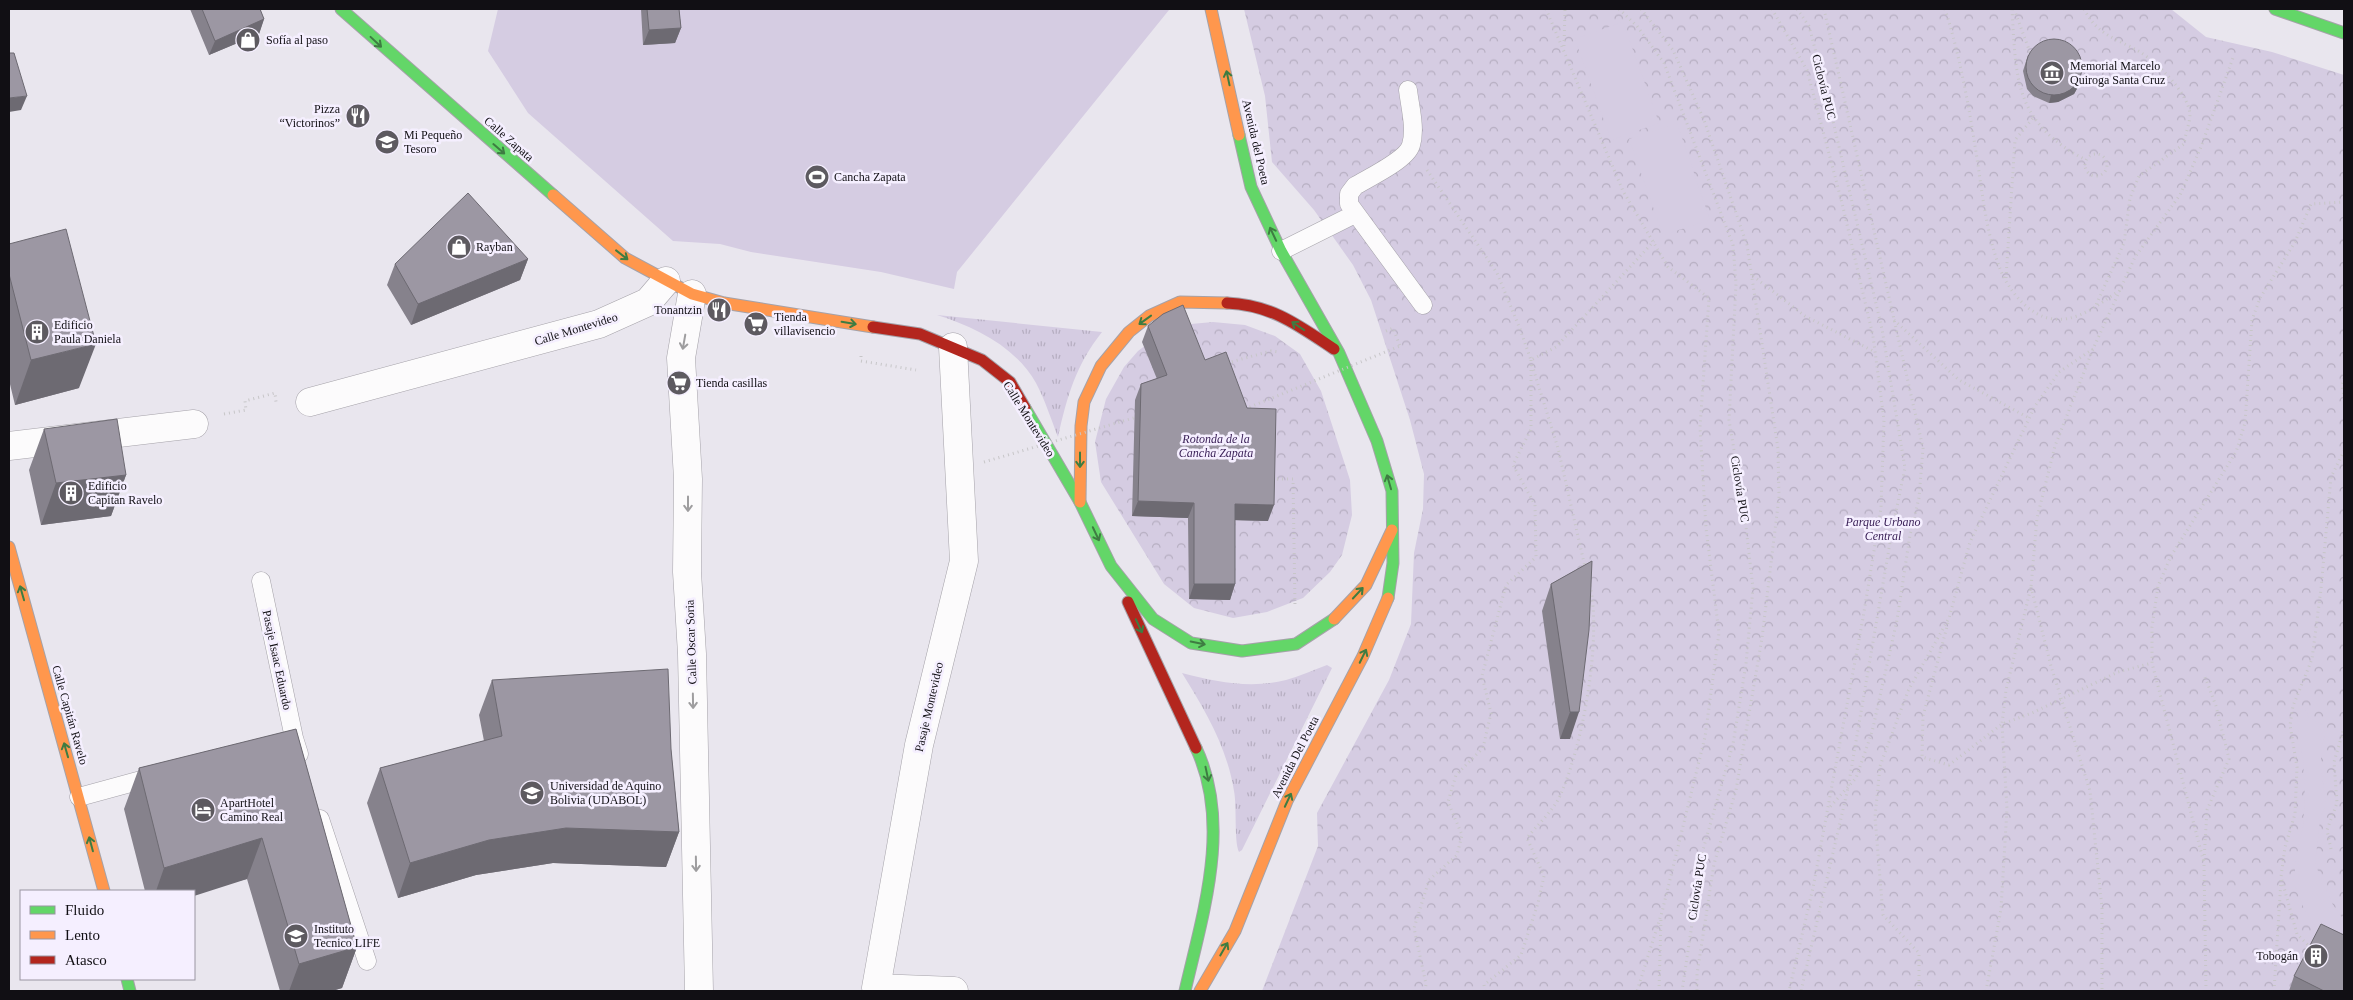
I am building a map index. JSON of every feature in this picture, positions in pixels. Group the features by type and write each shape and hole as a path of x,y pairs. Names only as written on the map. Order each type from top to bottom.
{"main road":[{"name":"Calle Zapata","path":"340,9 625,258 666,281"},
{"name":"Avenida del Poeta","path":"1211,9 1251,187 1281,251 1339,353"},
{"path":"2275,9 2344,33"},
{"name":"Calle Montevideo","path":"666,281 692,294 724,302 920,334 982,360 1010,382 1080,502 1111,566"},
{"path":"1080,502 1081,426 1084,402 1101,366 1129,332 1149,316 1180,302 1245,304 1288,318 1339,353"},
{"name":"Avenida Del Poeta","path":"1200,991 1234,931 1287,801 1363,656 1388,600 1393,563 1392,491 1377,441 1339,353"},
{"path":"1111,566 1153,618 1191,643 1242,651 1296,644 1333,620 1366,585 1392,530"},
{"name":"Calle Capitán Ravelo","path":"9,547 104,890"},
{"path":"1111,566 1206,768 1214,816 1209,888 1185,991"}],"street":[{"name":"Calle Montevideo","path":"310,402 600,324 648,302 666,281"},
{"name":"Calle Oscar Soria","path":"692,294 681,358 688,479 688,572 692,654 699,991"},
{"name":"Pasaje Montevideo","path":"953,347 964,561 919,745 876,988 954,991"},
{"path":"9,446 194,424"}],"lane":[{"path":"1408,90 1413,134 1411,147 1403,157 1355,186 1349,194 1349,204 1423,305"},
{"path":"1281,251 1355,214"},
{"name":"Pasaje Isaac Eduardo","path":"261,581 294,738 303,766"},
{"path":"275,743 294,738"},
{"path":"79,797 172,771"},
{"path":"315,803 367,961"}],"path":[{"path":"1546,9 1564,47 1623,191 1668,267 1709,298 1700,427 1706,528 1719,633 1705,737 1662,912 1637,991"},
{"path":"1564,47 1565,9"},
{"name":"Ciclovía PUC","path":"1619,9 1637,26 1664,64 1733,245 1736,284 1729,420 1744,510 1753,588 1746,664 1736,726 1703,850 1682,991"},
{"path":"1641,9 1672,50 1704,120 1747,245 1778,449 1779,497 1762,638 1736,790 1714,864 1697,974 1697,991"},
{"path":"1772,9 1808,70 1842,204 1875,352 1884,420 1881,508 1863,618 1828,808 1789,991"},
{"name":"Ciclovía PUC","path":"1798,9 1808,26 1824,83 1882,329 1905,468 1892,531 1848,788 1801,991"},
{"path":"1824,9 1923,448 1919,498 1910,535 1897,620 1872,732 1856,778 1828,808"},
{"path":"1945,9 1971,119 1987,223 1999,267 2011,291 2033,311 2053,319 2075,318 2120,290"},
{"path":"2013,9 2030,55 2034,58"},
{"path":"2013,9 2015,60 2021,93 2033,118 2068,151 2086,160"},
{"path":"2084,9 2101,32 2141,53 2174,82 2185,97 2190,115 2184,144 2140,176 2130,198 2124,243 2096,306"},
{"path":"1986,991 2001,910 2007,809 2002,724 2006,690 2030,587 2037,518 2055,446 2093,349 2135,257 2180,195 2201,147 2234,55"},
{"path":"2006,280 2015,140 2033,118"},
{"path":"1411,147 1497,274 1520,329 1558,448 1587,573"},
{"path":"2092,155 2102,156 2107,162 2106,169 2098,176 2091,175 2085,167 2086,160 2092,155"},
{"path":"2204,863 2152,663 2152,627 2158,586 2171,556 2236,452 2245,423 2252,320 2260,298 2295,242 2311,204 2344,202"},
{"path":"1531,360 1556,347 1654,241"},
{"path":"1752,276 1804,316 1875,352"},
{"path":"1894,320 1959,380 2029,418"},
{"path":"1238,413 1400,346 1393,328 1386,331"},
{"path":"2093,349 2059,372 2035,406 1970,542 1923,716 1922,757 1949,764 1964,755 2002,724 2118,672 2152,663"},
{"path":"1223,364 1271,351 1280,352"},
{"path":"1425,991 1426,984 1414,928 1429,880 1457,855 1462,835 1448,802 1456,775 1483,748 1491,713 1482,676 1506,585 1536,556 1535,505 1514,465 1531,429 1531,360"},
{"path":"2344,378 2342,386 2344,396"},
{"path":"194,424 201,417 246,410 245,401 275,394 277,409 310,402"},
{"path":"984,462 1139,416"},
{"path":"2274,991 2281,877 2285,847 2295,814 2297,767 2290,724 2294,706 2312,659 2321,589 2331,477 2344,451"},
{"path":"1269,479 1293,479 1296,644"},
{"path":"1485,991 1484,985 1521,955 1538,903 1544,876 1527,838 1560,797 1580,734 1590,674 1593,601 1589,582"},
{"path":"2030,587 2060,698 2090,791 2102,908 2102,991"},
{"path":"1919,991 1919,953 1884,915 1875,817 1880,766 1904,701 1949,618"},
{"path":"2205,677 2216,706 2229,760 2207,810 2204,863 2206,991"},
{"path":"2331,849 2327,830 2337,803 2334,762 2344,728"},
{"path":"2281,877 2297,934 2316,953"},
{"path":"1659,991 1662,912"}],"green space":[{"name":"Cancha Zapata","path":"498,9 1169,10 957,272 954,289 881,272 751,252 720,244 673,241 528,113 488,51"},
{"name":"Parque Urbano Central","path":"1244,9 2171,9 2206,37 2272,52 2344,75 2344,991 1262,991 1318,846 1317,813 1389,680 1411,624 1414,553 1423,509 1424,474 1410,420 1371,300 1353,265 1314,210 1272,162 1265,96"},
{"path":"1623,22 1659,123 1611,140 1575,39"},
{"path":"1677,123 1710,220 1663,235 1629,139"},
{"path":"937,315 1102,332 1079,369 1065,408 1058,437 1045,403 1028,370 1006,349 980,332"},
{"name":"Rotonda de la Cancha Zapata","path":"1213,322 1245,325 1275,336 1300,354 1321,391 1350,480 1352,515 1342,555 1330,572 1303,598 1267,612 1233,618 1194,608 1164,584 1101,482 1095,442 1106,399 1124,367 1138,351 1158,336 1191,324"},
{"path":"1327,665 1332,668 1242,850 1239,852 1237,847 1234,791 1226,759 1207,715 1182,673 1221,682 1260,684 1286,680"},
{"path":"2304,706 2309,718 2328,728 2321,746 2321,768 2326,803 2320,820 2315,864 2333,905 2344,920 2344,954 2324,940 2305,911 2295,886 2295,862 2303,827 2305,797 2303,759 2297,724 2300,712"}],"building":[{"path":"202,9 260,9 264,19 215,41"},
{"path":"647,9 679,9 681,28 649,30"},
{"name":"Memorial Marcelo Quiroga Santa Cruz","path":"2048,39 2060,39 2070,43 2078,51 2082,67 2078,83 2070,91 2060,95 2048,95 2038,91 2030,83 2026,73 2026,61 2030,51 2038,43"},
{"path":"9,53 14,53 27,96 9,98"},
{"name":"Rayban","path":"468,193 528,259 418,304 395,264"},
{"path":"66,229 96,344 31,360 9,274 9,244"},
{"path":"1183,305 1205,360 1226,352 1247,408 1276,409 1274,505 1235,504 1235,584 1194,584 1194,503 1138,501 1141,384 1167,375 1148,326 1163,314"},
{"path":"117,419 126,475 56,483 44,429"},
{"path":"1592,561 1589,630 1579,712 1570,712 1551,584"},
{"name":"Universidad de Aquino Bolivia (UDABOL)","path":"668,669 671,749 679,832 566,828 489,840 410,863 380,768 502,736 492,680"},
{"path":"296,729 357,947 299,964 262,838 164,868 139,768"},
{"path":"2321,924 2344,935 2344,991 2324,991 2294,976"}],"traffic: fast":[{"path":"341,9 553,195"},
{"path":"2275,9 2344,33"},
{"path":"1239,135 1251,187 1281,251 1339,353 1377,441 1392,491 1393,563 1388,598"},
{"path":"1025,408 1080,502 1111,566 1153,619 1191,643 1242,651 1296,644 1334,619"},
{"path":"1185,991 1206,900 1213,838 1212,807 1207,777 1196,748"},
{"path":"127,980 130,991"}],"traffic: slow":[{"path":"1211,9 1239,135"},
{"path":"553,195 625,258 692,294 724,303 873,327"},
{"path":"1080,502 1081,426 1084,402 1101,366 1129,332 1149,316 1180,302 1227,303"},
{"path":"1334,619 1366,585 1392,530"},
{"path":"9,547 104,890"},
{"path":"1200,991 1235,931 1287,801 1363,656 1388,598"}],"traffic: jam":[{"path":"1227,303 1271,312 1296,324 1334,349"},
{"path":"873,327 920,334 982,360 1010,382 1025,408"},
{"path":"1128,602 1196,748"}],"place":[{"name":"Sofía al paso","path":"248,40"},
{"name":"Memorial Marcelo Quiroga Santa Cruz","path":"2052,73"},
{"name":"Pizza “Victorinos”","path":"358,116"},
{"name":"Mi Pequeño Tesoro","path":"387,142"},
{"name":"Cancha Zapata","path":"817,177"},
{"name":"Rayban","path":"459,247"},
{"name":"Tonantzin","path":"719,310"},
{"name":"Tienda villavisencio","path":"756,324"},
{"name":"Edificio Paula Daniela","path":"37,332"},
{"name":"Tienda casillas","path":"679,383"},
{"name":"Edificio Capitan Ravelo","path":"71,493"},
{"name":"Universidad de Aquino Bolivia (UDABOL)","path":"532,793"},
{"name":"ApartHotel Camino Real","path":"203,810"},
{"name":"Instituto Tecnico LIFE","path":"296,936"},
{"name":"Tobogán","path":"2316,956"}]}
